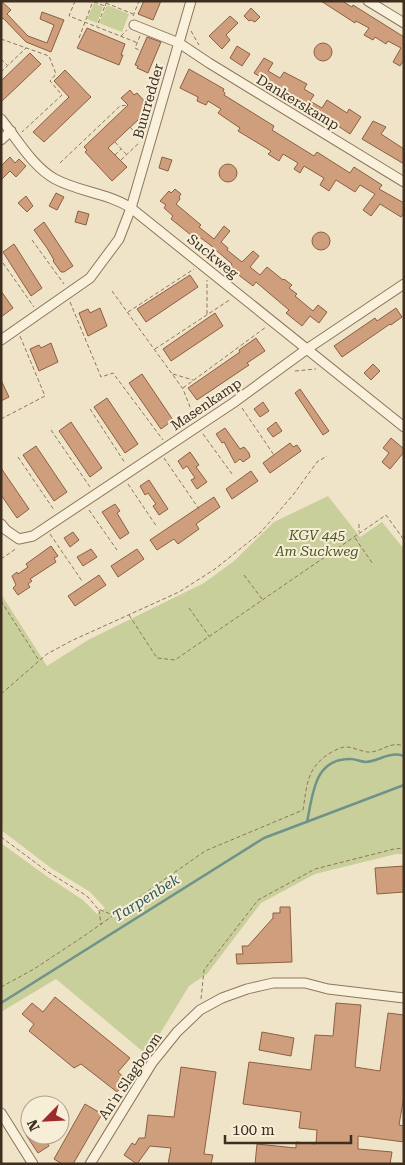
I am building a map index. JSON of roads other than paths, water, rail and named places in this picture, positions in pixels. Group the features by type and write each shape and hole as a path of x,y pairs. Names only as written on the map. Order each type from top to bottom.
{"street":[{"name":"Buurredder","path":"1,340 90,278 114,247 131,208 191,1"},
{"path":"368,1 404,23"},
{"name":"Dankerskamp","path":"134,25 179,43 404,182"},
{"name":"Suckweg","path":"1,119 30,156 50,176 70,186 121,201 131,208 404,427"},
{"path":"1,140 10,131"},
{"name":"Masenkamp","path":"1,524 19,539 33,536 237,400 307,349 404,284"},
{"name":"An'n Slagboom","path":"90,1164 152,1064 177,1032 200,1010 222,998 273,983 305,984 328,989 404,998"},
{"path":"1,1112 33,1164"}],"waterway":[{"name":"Tarpenbek","path":"307,822 317,780 329,764 339,760 351,759 366,762 389,755 404,756"},
{"name":"Tarpenbek","path":"1,1003 264,838 404,785"}],"park label":[{"name":"KGV 445 Am Suckweg","path":"317,544"}]}
